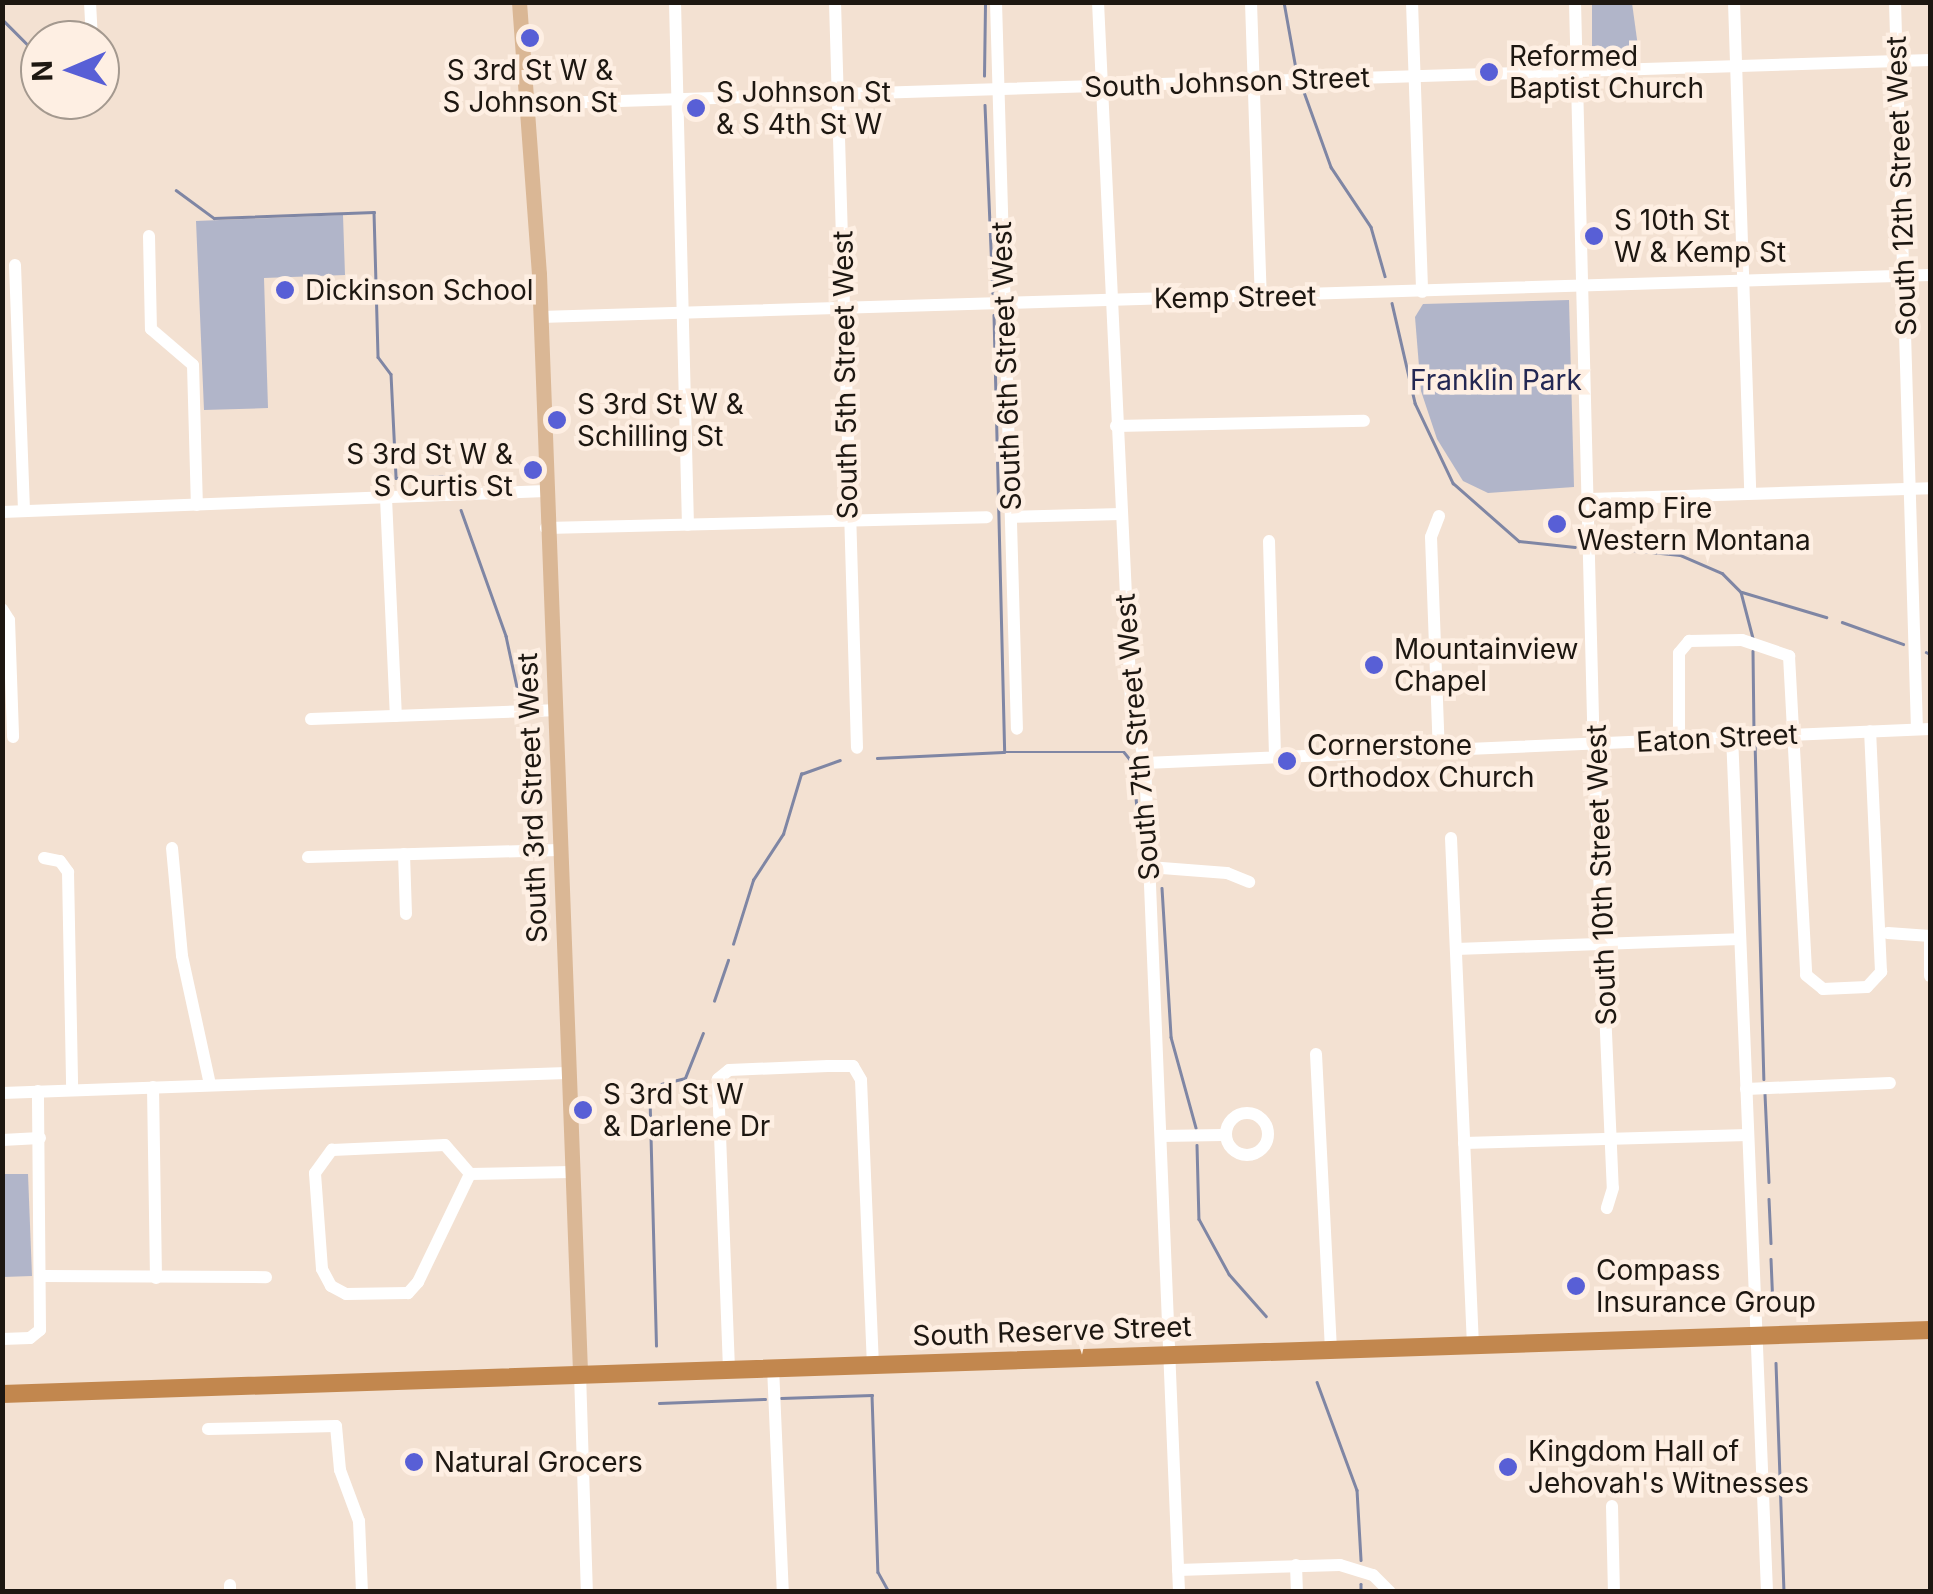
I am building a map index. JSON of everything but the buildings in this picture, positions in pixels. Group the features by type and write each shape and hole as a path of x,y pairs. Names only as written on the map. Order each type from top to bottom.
{"highway":[{"name":"South Reserve Street","path":"2,1394 1930,1330"}],"main road":[{"name":"South 3rd Street West","path":"519,2 540,317 580,1373"}],"street":[{"path":"675,2 688,526"},
{"name":"South 5th Street West","path":"835,2 856,748"},
{"name":"South 6th Street West","path":"996,2 1017,729"},
{"name":"South 7th Street West","path":"1098,2 1108,300 1131,702 1145,763 1179,1592"},
{"path":"1251,2 1261,297"},
{"path":"1412,2 1422,292"},
{"name":"South 10th Street West","path":"1575,2 1595,745 1611,1142 1607,1208"},
{"path":"1734,2 1750,493"},
{"name":"South 12th Street West","path":"1895,2 1910,489 1924,729"},
{"name":"South Johnson Street","path":"523,104 1930,60"},
{"path":"148,236 151,328 193,366 197,506"},
{"path":"15,265 24,511"},
{"name":"Kemp Street","path":"540,317 1930,275"},
{"path":"1116,426 1364,420"},
{"path":"1590,499 1930,488"},
{"path":"2,512 546,492"},
{"path":"386,498 396,716"},
{"path":"1012,517 1121,514"},
{"path":"1439,516 1431,536 1439,751"},
{"path":"546,528 987,517"},
{"path":"1269,541 1275,756"},
{"path":"2,608 9,620 14,738"},
{"path":"1679,738 1679,653 1695,639 1742,640 1789,656 1806,974 1822,989 1867,987 1881,972 1870,731"},
{"path":"311,719 553,710"},
{"name":"Eaton Street","path":"1145,763 1924,729"},
{"path":"1732,736 1767,1592"},
{"path":"1450,838 1473,1345"},
{"path":"172,848 182,956 210,1084"},
{"path":"308,857 559,850"},
{"path":"404,854 406,914"},
{"path":"44,858 60,860 68,872 72,1090"},
{"path":"1150,866 1227,873 1249,882"},
{"path":"1888,933 1930,936 1930,976"},
{"path":"1456,948 1740,939"},
{"path":"1316,1054 1331,1350"},
{"path":"730,1368 720,1072 859,1070 872,1364"},
{"path":"2,1093 566,1072"},
{"path":"1746,1088 1890,1083"},
{"path":"153,1087 156,1278"},
{"path":"2,1338 30,1338 40,1330 43,1276 38,1091"},
{"path":"1161,1136 1223,1135"},
{"path":"1464,1143 1611,1142 1748,1135"},
{"path":"2,1140 40,1138"},
{"path":"445,1145 470,1174 408,1292 346,1294 330,1286 322,1269 315,1172 332,1150 445,1145"},
{"path":"470,1174 570,1172"},
{"path":"43,1276 266,1277"},
{"path":"773,1367 782,1592"},
{"name":"South 3rd Street West","path":"580,1373 588,1592"},
{"path":"208,1429 336,1426 340,1470 359,1521 362,1592"},
{"path":"1612,1506 1614,1592"},
{"path":"1296,1565 1297,1592"},
{"path":"1178,1570 1340,1565 1373,1575 1390,1592"}],"green space":[{"path":"1592,3 1632,3 1639,54 1592,56"},
{"path":"343,215 345,275 264,278 268,408 204,410 196,221"},
{"name":"Franklin Park","path":"1569,300 1574,487 1488,493 1463,481 1437,439 1421,391 1415,317 1423,304"},
{"path":"3,1174 28,1174 32,1276 3,1277"}],"waterway":[{"path":"984,76 985,2"},
{"path":"1284,2 1296,69"},
{"path":"2,19 20,37"},
{"path":"1304,92 1331,167 1371,227 1385,276"},
{"path":"985,105 993,293"},
{"path":"176,190 214,218 374,212 378,357 391,374 396,478 449,476"},
{"path":"1392,303 1415,403 1453,483 1519,541 1575,547"},
{"path":"994,315 1005,752 1124,752 1133,763 1143,877"},
{"path":"461,510 506,636 520,701"},
{"path":"1603,547 1680,555 1722,573 1741,592 1753,638"},
{"path":"1742,592 1826,617"},
{"path":"1842,622 1903,644"},
{"path":"1753,651 1754,733"},
{"path":"1926,652 1930,654"},
{"path":"525,727 533,779"},
{"path":"1755,741 1764,1079"},
{"path":"877,758 1003,752"},
{"path":"733,944 753,880 783,834 801,774 840,760"},
{"path":"1162,888 1171,1037 1196,1128"},
{"path":"714,1001 728,960"},
{"path":"656,1346 649,1087 685,1078 703,1033"},
{"path":"1765,1094 1769,1182"},
{"path":"1197,1145 1199,1219 1229,1274 1266,1316"},
{"path":"1769,1199 1771,1243"},
{"path":"1771,1259 1773,1307"},
{"path":"1776,1363 1784,1592"},
{"path":"1317,1382 1357,1490 1361,1560"},
{"path":"781,1398 872,1395 878,1572 889,1592"},
{"path":"659,1403 765,1399"},
{"path":"1361,1584 1361,1592"}],"place":[{"name":"S 3rd St W & S Johnson St","path":"530,38"},
{"name":"Reformed Baptist Church","path":"1489,72"},
{"name":"S Johnson St & S 4th St W","path":"696,108"},
{"name":"S 10th St W & Kemp St","path":"1594,236"},
{"name":"Dickinson School","path":"285,290"},
{"name":"S 3rd St W & Schilling St","path":"557,420"},
{"name":"S 3rd St W & S Curtis St","path":"533,470"},
{"name":"Camp Fire Western Montana","path":"1557,524"},
{"name":"Mountainview Chapel","path":"1374,665"},
{"name":"Cornerstone Orthodox Church","path":"1287,761"},
{"name":"S 3rd St W & Darlene Dr","path":"583,1110"},
{"name":"Compass Insurance Group","path":"1576,1286"},
{"name":"Natural Grocers","path":"414,1462"},
{"name":"Kingdom Hall of Jehovah's Witnesses","path":"1508,1467"}]}
